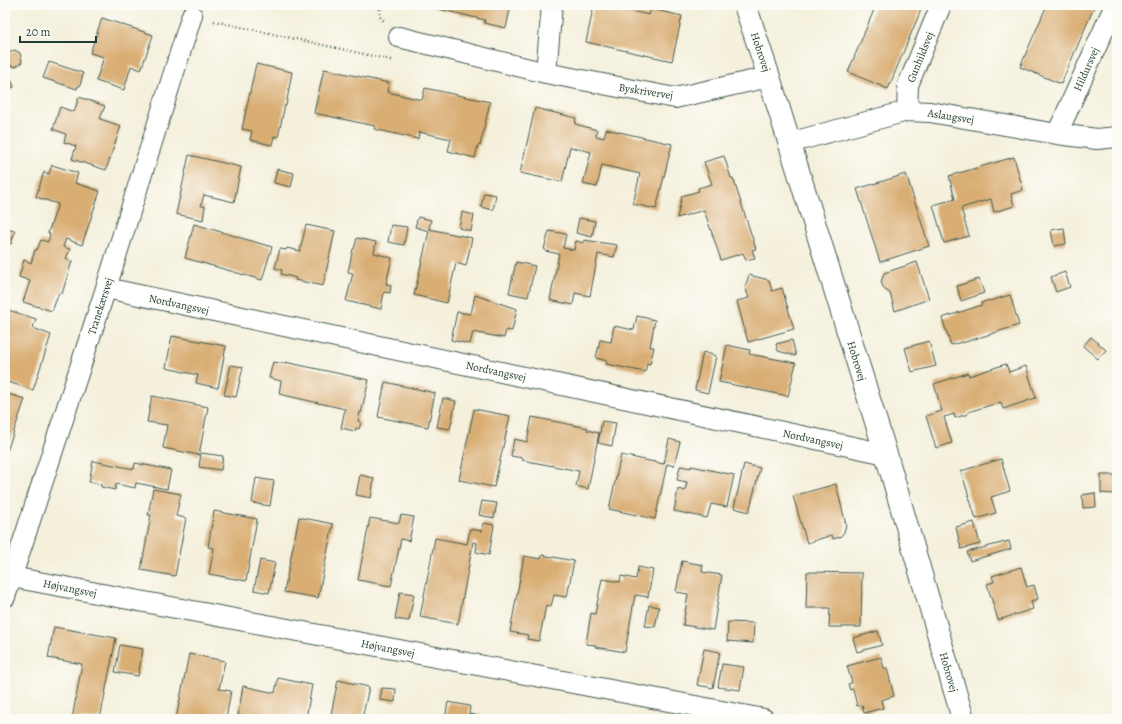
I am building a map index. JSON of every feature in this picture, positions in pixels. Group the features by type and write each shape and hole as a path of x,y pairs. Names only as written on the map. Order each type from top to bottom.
{"street":[{"path":"546,73 552,5"},
{"name":"Hobrovej","path":"745,5 769,77 886,454 963,719"},
{"name":"Gunhildsvej","path":"907,111 908,85 941,5"},
{"name":"Hildursvej","path":"1057,134 1115,5"},
{"name":"Tranekærsvej","path":"5,597 106,288 192,15"},
{"name":"Byskrivervej","path":"399,38 546,73 675,98 769,77"},
{"name":"Aslaugsvej","path":"789,144 907,111 930,112 1057,134 1097,139 1117,137"},
{"name":"Nordvangsvej","path":"106,288 886,454"},
{"name":"Højvangsvej","path":"12,577 764,719"}],"path":[{"path":"164,5 192,15 224,23 391,60 399,38"}],"building":[{"path":"422,5 511,5 506,28 484,23 485,20"},
{"path":"594,5 603,5 649,15 651,9 682,16 672,61 586,42"},
{"path":"876,5 923,5 888,89 848,72"},
{"path":"1047,5 1095,5 1061,84 1020,67"},
{"path":"102,18 153,35 141,70 131,66 124,90 96,81 104,57 90,53"},
{"path":"15,50 20,53 22,62 15,67 6,63 7,54"},
{"path":"49,62 83,73 80,86 78,86 77,89 43,78"},
{"path":"256,64 292,72 286,106 285,105 278,137 274,136 272,145 250,140 252,131 242,129"},
{"path":"324,69 389,83 387,92 422,100 425,88 490,102 480,146 478,145 475,158 448,151 451,139 419,132 418,139 374,129 375,126 314,113"},
{"path":"7,71 14,87 5,91 5,72"},
{"path":"79,97 105,106 100,119 121,126 106,170 72,159 76,146 64,142 66,134 53,129 60,107 74,112"},
{"path":"535,108 576,118 575,124 597,130 596,136 604,138 606,129 672,144 656,209 633,204 640,174 602,165 597,187 583,184 591,152 570,147 562,182 520,173"},
{"path":"189,155 241,167 234,202 204,195 201,206 205,206 203,220 176,214"},
{"path":"724,156 731,178 733,178 756,249 752,250 755,258 746,260 743,253 721,260 704,210 677,218 682,196 699,191 698,188 712,184 704,162"},
{"path":"1014,157 1023,190 1011,194 1014,206 994,212 991,199 961,208 969,236 944,243 933,205 955,199 949,176"},
{"path":"52,165 78,173 75,183 100,191 82,245 66,239 63,247 70,249 66,259 72,261 62,294 59,293 52,311 23,302 30,281 19,277 24,260 31,263 35,250 37,250 41,240 48,242 50,234 48,233 58,204 36,197 44,172 49,174"},
{"path":"277,169 294,173 291,187 274,183"},
{"path":"906,174 929,246 880,262 857,189"},
{"path":"484,193 496,195 493,210 481,207"},
{"path":"462,212 474,215 471,231 459,228"},
{"path":"418,217 431,220 429,229 472,238 466,266 456,263 447,303 414,295 429,231 415,227"},
{"path":"579,218 595,221 592,237 576,233"},
{"path":"194,224 272,247 262,280 185,258"},
{"path":"306,225 335,231 323,286 295,280 296,278 281,274 282,270 275,268 280,249 286,250 287,248 300,251"},
{"path":"391,225 407,227 404,245 388,242"},
{"path":"1064,228 1066,244 1054,246 1051,230"},
{"path":"5,229 15,231 11,244 5,242"},
{"path":"549,231 566,234 563,248 574,250 576,241 583,243 584,240 617,245 614,257 598,254 590,296 575,293 573,305 550,300 559,254 545,251 544,249"},
{"path":"357,238 376,242 374,253 392,258 386,284 391,285 390,293 384,292 381,309 346,301 353,273 348,272"},
{"path":"516,262 535,266 528,297 509,293"},
{"path":"917,262 929,299 895,311 890,293 884,289 881,282 884,273"},
{"path":"1065,272 1070,287 1056,292 1051,277"},
{"path":"749,275 769,280 772,291 782,288 794,329 748,342 737,301 749,298 745,287"},
{"path":"979,279 984,293 961,301 957,286"},
{"path":"475,295 517,309 512,331 506,330 504,338 473,332 470,344 451,340 457,312 471,314"},
{"path":"1010,295 1019,325 951,345 942,318 982,305 981,303 989,300 990,301"},
{"path":"5,309 36,319 33,328 51,335 33,390 5,381"},
{"path":"637,316 655,320 650,347 654,347 650,364 647,363 645,372 606,364 607,361 596,358 600,340 611,342 614,326 634,330"},
{"path":"172,336 226,346 218,388 196,383 198,375 166,368"},
{"path":"1091,337 1106,350 1098,359 1083,346"},
{"path":"792,340 796,356 778,351 776,344"},
{"path":"929,341 936,366 912,372 905,348"},
{"path":"727,345 750,350 749,354 796,363 788,396 719,382"},
{"path":"703,352 716,356 708,393 695,390"},
{"path":"273,362 285,364 285,362 369,380 358,421 361,422 359,429 356,428 355,431 341,428 345,409 279,394 281,381 269,378"},
{"path":"1006,364 1009,372 1026,366 1036,398 1003,409 1001,402 968,412 968,414 955,418 954,414 944,417 952,443 936,448 926,416 942,411 934,384 968,373 969,376"},
{"path":"231,365 243,367 236,397 224,395"},
{"path":"385,382 435,393 428,427 378,417"},
{"path":"5,393 25,399 5,457"},
{"path":"152,396 208,407 199,455 163,448 167,425 147,422"},
{"path":"443,398 456,401 450,429 437,427"},
{"path":"474,409 510,416 494,487 459,480"},
{"path":"532,417 588,428 587,430 599,433 588,489 576,486 579,471 522,460 523,458 511,456 514,439 527,442"},
{"path":"602,421 616,423 612,446 598,443"},
{"path":"669,439 680,442 674,466 667,464 655,519 609,509 621,455 664,464"},
{"path":"201,453 223,456 221,470 199,467"},
{"path":"1001,459 1010,491 991,497 996,513 976,519 961,471"},
{"path":"93,461 134,469 135,463 171,470 167,489 136,483 135,488 116,484 115,490 101,487 101,484 89,482"},
{"path":"744,464 760,468 749,512 734,508"},
{"path":"680,466 691,468 691,466 734,475 727,507 711,504 707,518 674,511 678,489 685,491 687,482 677,480"},
{"path":"360,475 374,478 371,498 356,495"},
{"path":"1101,475 1117,475 1115,494 1101,493"},
{"path":"256,478 274,481 270,506 252,503"},
{"path":"836,484 846,525 844,532 840,537 833,539 832,535 807,543 793,496"},
{"path":"153,489 181,494 176,516 186,518 175,576 141,570 151,515 148,515"},
{"path":"1095,493 1096,507 1083,508 1082,495"},
{"path":"482,501 497,503 494,518 479,515"},
{"path":"214,511 257,519 246,581 209,574 214,548 208,547"},
{"path":"401,515 414,517 409,541 401,539 391,586 358,580 370,518 399,523"},
{"path":"299,517 333,524 318,598 284,592"},
{"path":"974,522 980,544 961,549 956,527"},
{"path":"483,523 494,525 489,555 476,552 477,543 473,542 458,624 420,617 435,538 467,544 470,529 482,531"},
{"path":"1009,541 1011,549 970,561 967,552"},
{"path":"542,555 574,561 567,597 554,595 551,606 546,605 539,641 527,639 528,635 510,632 524,556 541,559"},
{"path":"260,560 275,563 269,593 254,590"},
{"path":"682,561 703,565 702,572 722,575 713,630 683,625 688,594 676,592"},
{"path":"638,567 653,570 648,597 635,595 625,652 586,644 591,613 595,614 602,579 620,582 621,576 636,579"},
{"path":"1021,567 1027,587 1034,585 1038,599 1031,601 1033,609 998,620 987,584 994,582 992,576"},
{"path":"807,572 862,573 861,627 829,627 830,608 806,608"},
{"path":"400,592 414,594 409,621 395,619"},
{"path":"649,605 659,607 655,627 645,626"},
{"path":"728,622 754,623 753,643 727,641"},
{"path":"54,627 116,638 100,719 72,719 82,664 48,658"},
{"path":"878,631 882,645 857,652 853,638"},
{"path":"120,645 143,649 138,676 115,672"},
{"path":"704,649 720,652 713,688 697,685"},
{"path":"189,654 225,661 219,689 231,691 226,719 176,719"},
{"path":"881,657 884,668 887,668 894,696 881,700 883,708 864,713 862,705 857,706 853,689 850,690 848,684 852,683 847,666"},
{"path":"722,664 744,667 740,690 718,687"},
{"path":"278,678 312,685 306,719 259,719 238,715 243,686 275,693"},
{"path":"338,680 369,687 362,719 330,719"},
{"path":"382,688 396,689 395,702 380,700"},
{"path":"448,702 470,706 469,714 485,717 485,719 445,719"}]}
